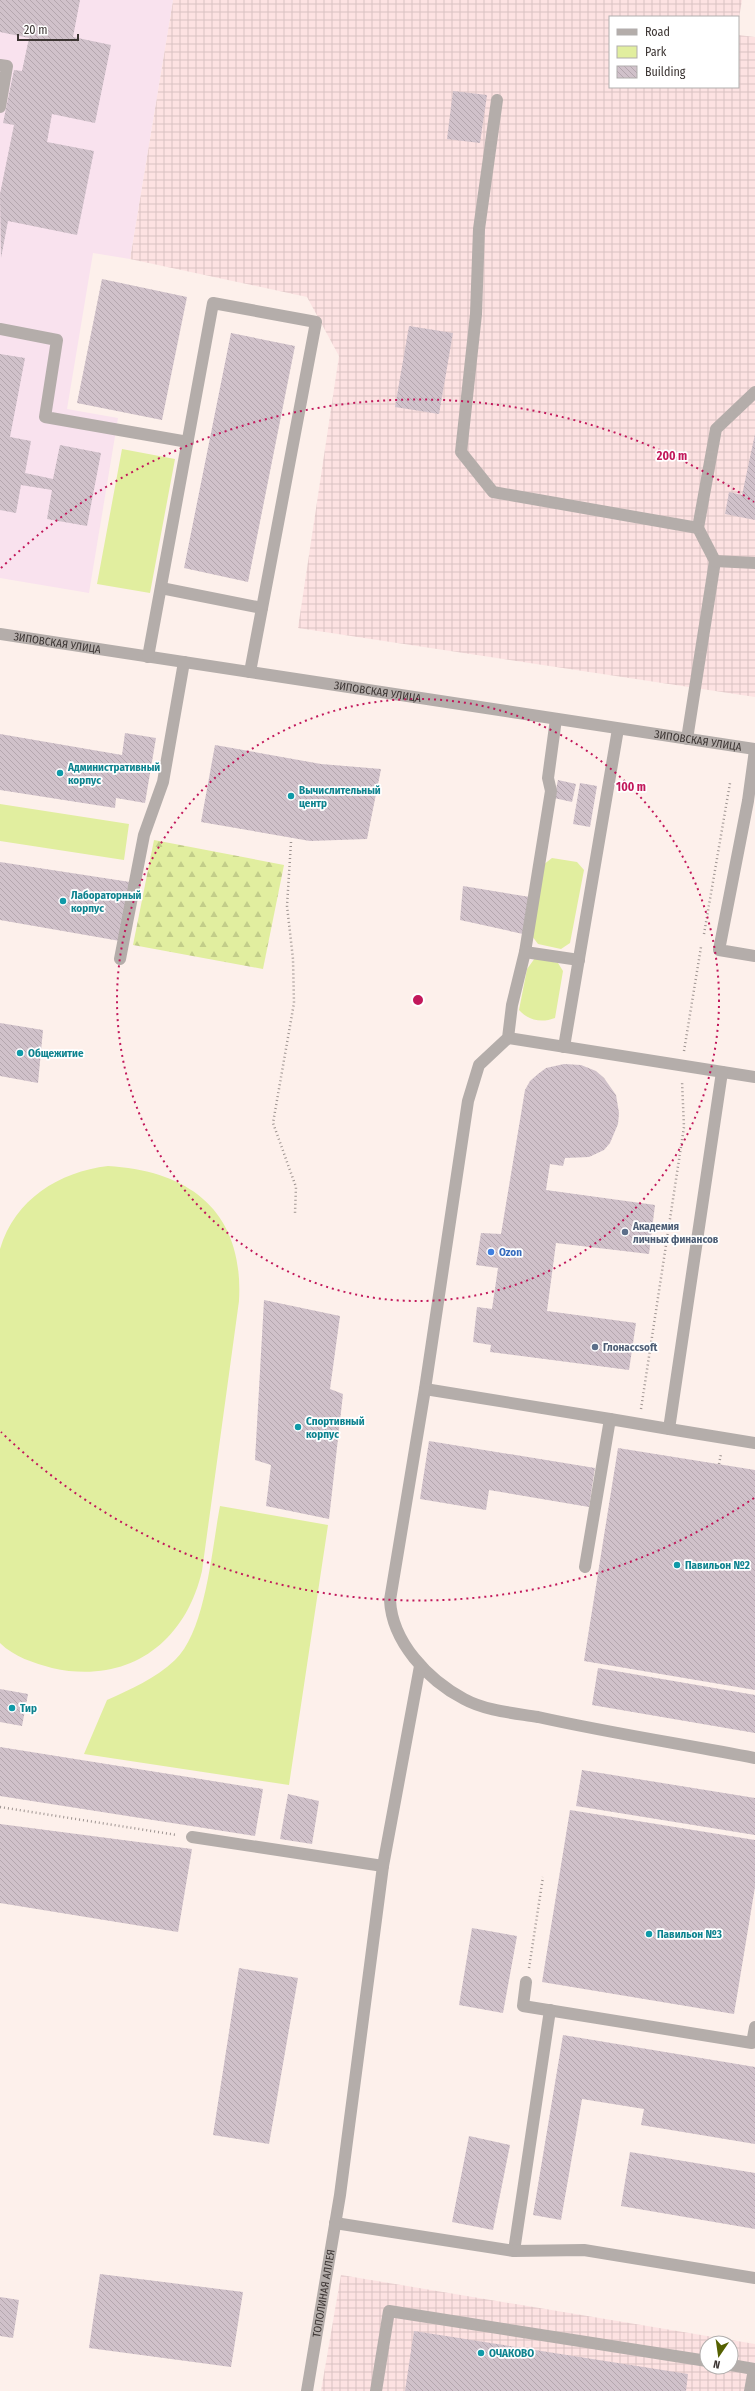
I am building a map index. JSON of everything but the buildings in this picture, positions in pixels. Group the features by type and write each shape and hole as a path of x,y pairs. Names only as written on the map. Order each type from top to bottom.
{"street":[{"path":"0,65 8,66 0,107"},
{"path":"497,100 479,229 476,314 461,452 493,492 698,528"},
{"path":"148,657 214,303 316,322 250,672"},
{"path":"0,328 57,340 45,417 188,442"},
{"path":"687,739 715,561 698,528 716,429 755,392"},
{"path":"715,561 755,563"},
{"path":"161,588 262,608"},
{"name":"ЗИПОВСКАЯ УЛИЦА","path":"0,634 755,750"},
{"path":"120,959 144,835 163,782 184,662"},
{"path":"556,719 548,778 551,791 525,952 512,1005 508,1038 479,1064 468,1101 426,1389 390,1600 391,1614 396,1631 420,1666 436,1681 474,1704 563,1723 755,1758"},
{"path":"564,1047 618,729"},
{"path":"755,750 748,801 719,950 755,956"},
{"path":"525,952 579,960"},
{"path":"508,1038 755,1077"},
{"path":"669,1429 722,1072"},
{"path":"426,1389 755,1443"},
{"path":"585,1567 610,1419"},
{"name":"ТОПОЛИНАЯ АЛЛЕЯ","path":"307,2391 340,2195 383,1866 420,1666"},
{"path":"192,1837 383,1866"},
{"path":"526,1982 523,2006 752,2043 755,2026"},
{"path":"514,2251 550,2010"},
{"path":"335,2223 514,2251 584,2250 755,2278"},
{"path":"376,2391 390,2311 699,2361"},
{"path":"739,2366 754,2369 750,2391"}],"path":[{"path":"638,1424 684,1127 681,1065 730,783"},
{"path":"291,842 287,906 293,959 294,1003 273,1123 296,1187 295,1213"},
{"path":"719,1464 721,1450"},
{"path":"0,1807 192,1837"},
{"path":"526,1982 543,1877"}],"shaded area":[{"path":"0,0 173,0 130,259 93,253 67,409 118,418 89,593 0,578"},
{"path":"173,0 742,0 739,18 739,16 609,16 609,88 739,88 739,35 755,37 755,697 298,628 339,356 307,297 130,259"},
{"name":"ОЧАКОВО","path":"341,2275 701,2335 699,2335 699,2375 739,2375 739,2341 755,2344 755,2391 321,2391"}],"green space":[{"path":"122,449 175,459 150,593 97,584"},
{"path":"0,804 129,824 124,860 0,841"},
{"path":"154,840 284,865 263,969 133,945"},
{"path":"552,858 577,862 584,870 570,943 561,949 538,944 532,936 543,865"},
{"path":"535,958 558,963 563,971 555,1018 550,1020 541,1021 531,1019 519,1010 527,969"},
{"path":"108,1166 138,1170 165,1177 188,1188 207,1202 222,1221 232,1243 238,1270 239,1301 202,1571 194,1597 182,1619 167,1638 149,1653 128,1664 105,1670 79,1672 52,1668 31,1662 18,1656 0,1643 0,1249 7,1231 16,1216 28,1202 41,1191 73,1174"},
{"path":"220,1506 328,1525 289,1785 84,1754 107,1700 159,1673 175,1660 186,1647 201,1609"}],"place":[{"name":"Административный корпус","path":"60,773"},
{"name":"Вычислительный центр","path":"291,796"},
{"name":"Лабораторный корпус","path":"63,901"},
{"name":"Общежитие","path":"20,1053"},
{"name":"Академия личных финансов","path":"625,1232"},
{"name":"Ozon","path":"491,1252"},
{"name":"Глонассsoft","path":"595,1347"},
{"name":"Спортивный корпус","path":"298,1427"},
{"name":"Павильон №2","path":"677,1565"},
{"name":"Тир","path":"12,1708"},
{"name":"Павильон №3","path":"649,1934"},
{"name":"ОЧАКОВО","path":"481,2353"}]}
